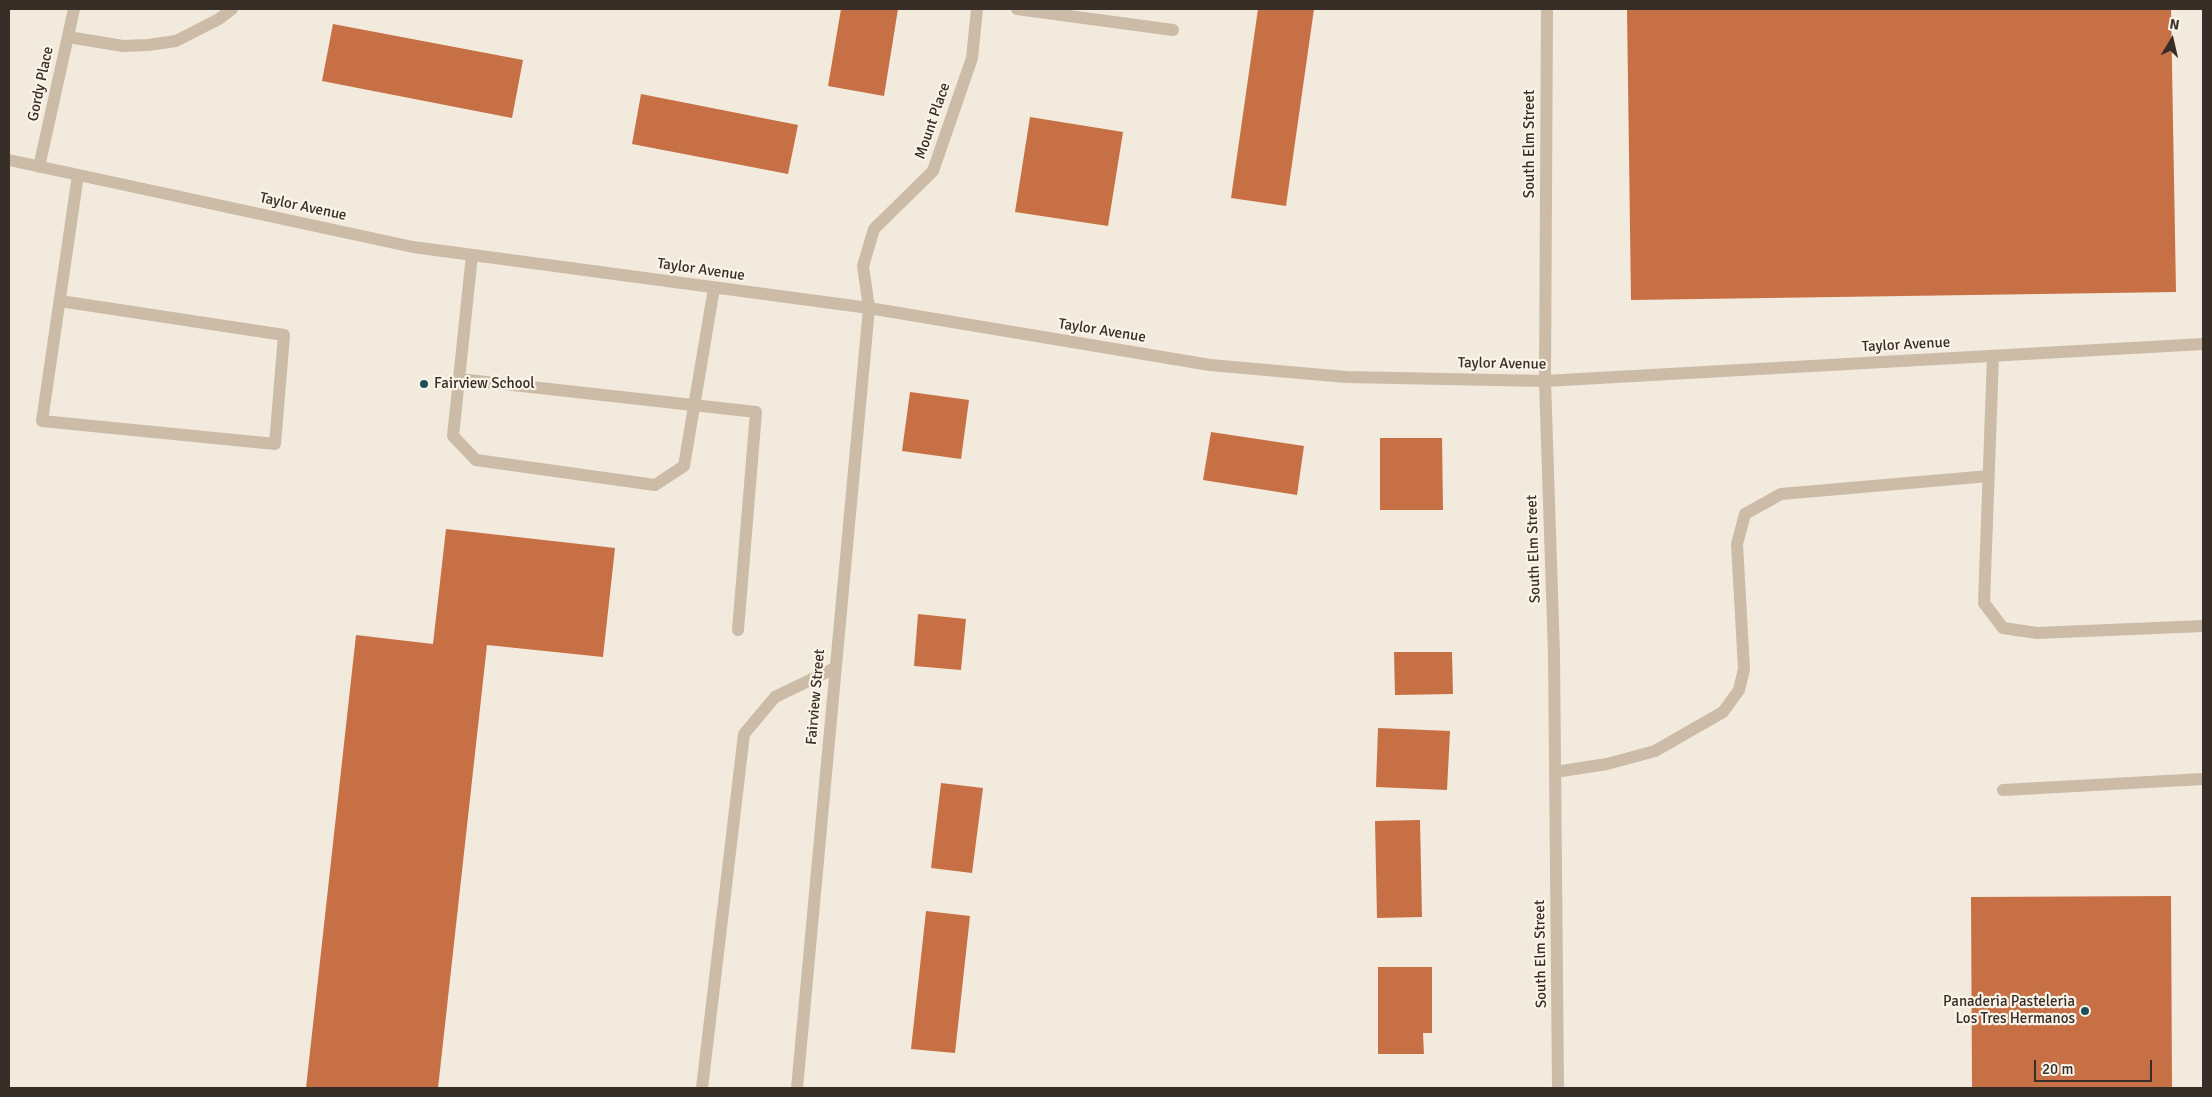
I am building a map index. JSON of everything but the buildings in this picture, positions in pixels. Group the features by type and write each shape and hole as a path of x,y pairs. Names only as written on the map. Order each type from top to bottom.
{"street":[{"name":"Gordy Place","path":"39,167 74,9"},
{"path":"68,36 123,46 176,41 219,19 232,9"},
{"name":"Mount Place","path":"869,308 863,266 874,229 933,171 972,58 977,9"},
{"path":"1018,9 1173,30"},
{"name":"South Elm Street","path":"1547,9 1545,381 1554,654 1558,1088"},
{"name":"Taylor Avenue","path":"9,160 413,247 869,308 1210,365 1346,377 1545,381 2203,344"},
{"path":"60,301 284,335 275,444 42,421 78,175"},
{"path":"472,256 453,436 476,460 656,485 684,466 714,288"},
{"name":"Fairview Street","path":"797,1088 869,308"},
{"path":"1993,356 1984,603 2003,628 2037,633 2203,626"},
{"path":"459,379 756,412 738,630"},
{"path":"1555,772 1607,764 1655,751 1723,712 1739,690 1744,669 1737,544 1745,514 1781,494 1989,476"},
{"path":"702,1088 744,734 775,697 835,668"},
{"path":"2003,790 2203,778"}],"place":[{"name":"Fairview School","path":"424,384"},
{"name":"Panaderia Pasteleria Los Tres Hermanos","path":"2085,1011"}]}
